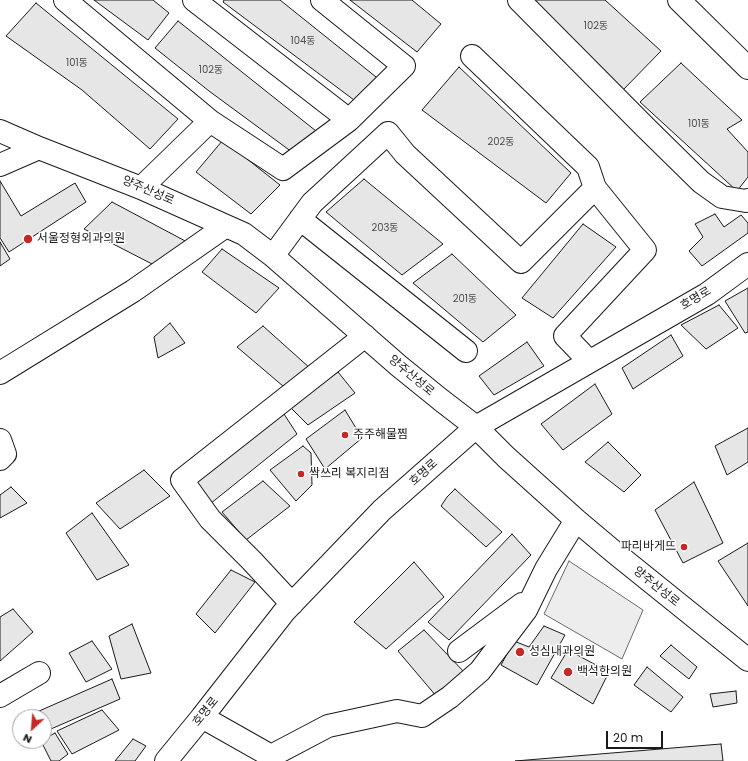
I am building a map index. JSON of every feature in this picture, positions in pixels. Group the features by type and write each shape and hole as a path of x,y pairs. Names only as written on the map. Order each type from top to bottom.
{"street":[{"path":"65,0 210,121 283,169 349,120 404,66 322,0"},
{"path":"194,0 349,120"},
{"path":"519,0 645,128 702,182 722,196 746,201 748,200"},
{"path":"679,0 748,68"},
{"path":"472,56 588,168 595,188 645,250 565,336 589,361"},
{"path":"141,188 210,121"},
{"name":"양주산성로","path":"0,132 141,188 244,234 272,256 411,376 476,427 506,457 576,520 748,660"},
{"path":"272,256 312,203 388,133 405,154 521,262 595,188"},
{"path":"0,165 39,148"},
{"path":"300,219 466,351"},
{"path":"0,373 133,291 226,226"},
{"name":"호명로","path":"166,761 284,612 382,510 476,427 707,294 748,264"},
{"path":"292,604 210,519 182,480 365,336"},
{"path":"0,440 4,454 0,459"},
{"path":"202,717 271,756 328,726 397,711 422,716 450,696 480,671 526,610 546,569 576,520"},
{"path":"459,651 534,595"},
{"path":"0,696 39,673"}],"shaded area":[{"path":"569,561 643,610 622,659 544,614"}],"building":[{"path":"94,0 153,0 169,13 148,40"},
{"path":"224,0 280,0 381,81 358,103 223,2"},
{"path":"350,0 412,0 441,24 417,52"},
{"path":"533,0 605,0 661,51 623,90"},
{"path":"36,3 178,119 150,149 82,90 6,36"},
{"path":"178,21 316,131 296,155 209,91 155,48"},
{"path":"681,63 742,120 727,129 748,152 748,177 737,191 640,102"},
{"path":"459,67 571,173 546,203 422,110"},
{"path":"223,140 280,185 251,214 196,172"},
{"path":"364,179 443,244 402,275 326,212"},
{"path":"0,181 21,216 75,183 86,202 9,252 0,238"},
{"path":"112,202 189,243 156,266 84,229"},
{"path":"715,214 724,227 741,215 748,223 748,233 702,266 689,251 703,237 695,224"},
{"path":"583,224 616,247 553,318 522,298"},
{"path":"0,242 10,259 0,266"},
{"path":"222,249 279,288 256,313 202,272"},
{"path":"452,254 516,315 483,342 413,283"},
{"path":"748,288 748,332 745,333 725,301"},
{"path":"719,305 738,328 706,349 681,325"},
{"path":"170,323 185,343 158,358 154,337"},
{"path":"263,326 311,369 290,392 237,347"},
{"path":"671,335 683,356 633,389 622,368"},
{"path":"527,342 544,366 494,395 479,376"},
{"path":"338,372 355,393 308,425 290,407"},
{"path":"595,384 612,414 563,450 541,424"},
{"path":"345,410 362,438 325,469 306,439"},
{"path":"282,411 297,434 210,504 192,484"},
{"path":"748,428 748,462 727,475 715,446"},
{"path":"608,442 641,475 624,492 585,462"},
{"path":"303,446 311,453 312,485 296,501 270,470"},
{"path":"144,470 170,496 120,529 96,503"},
{"path":"263,481 290,506 246,540 222,512"},
{"path":"694,482 723,543 683,563 655,510"},
{"path":"11,487 27,503 0,518 0,495"},
{"path":"455,489 502,532 486,547 441,506"},
{"path":"92,513 129,565 97,580 66,533"},
{"path":"512,534 531,555 449,640 428,622"},
{"path":"748,543 748,606 718,561"},
{"path":"414,562 444,597 386,649 354,622"},
{"path":"231,570 255,582 215,633 196,614"},
{"path":"13,609 33,632 0,661 0,617"},
{"path":"132,624 151,673 121,679 109,636"},
{"path":"544,626 565,635 537,685 501,665 514,641 529,647"},
{"path":"424,630 465,673 437,697 398,651"},
{"path":"92,641 112,669 86,682 69,653"},
{"path":"671,645 697,667 689,679 660,656"},
{"path":"568,650 609,672 593,704 551,678"},
{"path":"647,667 683,697 671,712 634,685"},
{"path":"112,679 120,699 52,729 52,709 44,709"},
{"path":"736,691 737,703 713,707 710,694"},
{"path":"102,710 119,730 72,754 57,731"},
{"path":"55,733 68,754 59,761 51,761 45,749 52,749 52,735"},
{"path":"133,739 146,746 135,761 115,761"},
{"path":"721,744 723,761 515,761"}],"place":[{"name":"서울정형외과의원","path":"28,239"},
{"name":"주주해물찜","path":"345,435"},
{"name":"싹쓰리 복지리점","path":"301,474"},
{"name":"파리바게뜨","path":"684,547"},
{"name":"성심내과의원","path":"520,652"},
{"name":"백석한의원","path":"568,672"}]}
